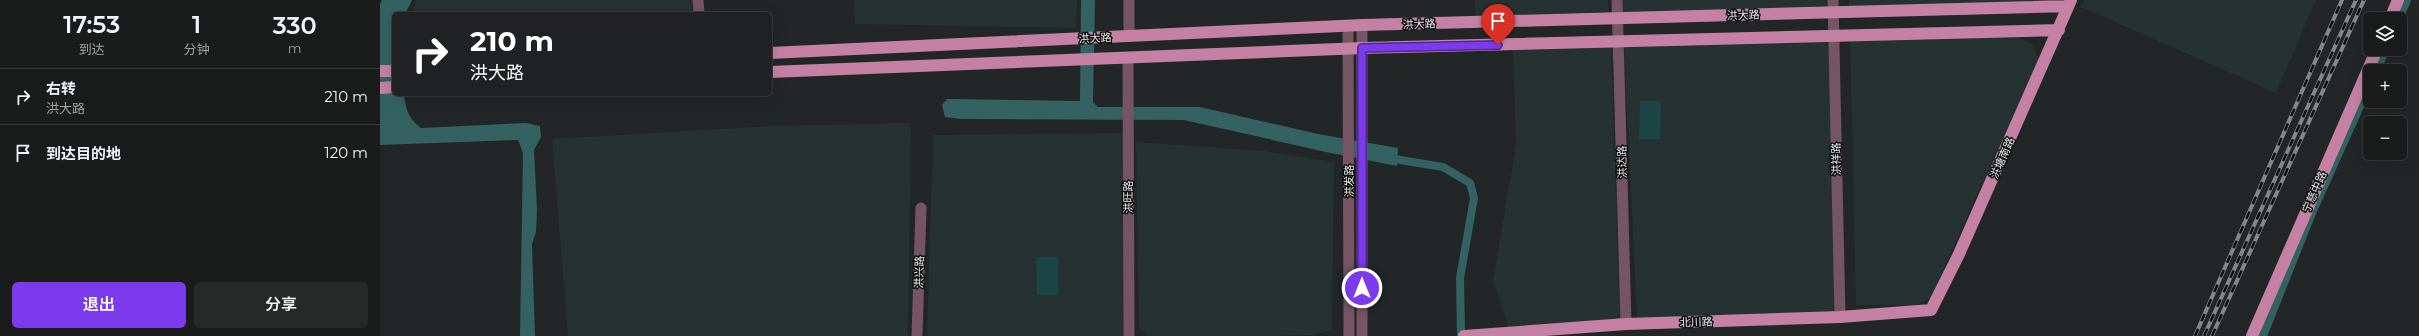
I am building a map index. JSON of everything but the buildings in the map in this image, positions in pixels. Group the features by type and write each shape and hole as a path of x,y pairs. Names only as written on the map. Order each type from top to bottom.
{"main road":[{"path":"2393,12 2398,0"},
{"name":"洪大路","path":"772,53 1362,25 1833,12 2069,3"},
{"name":"洪塘南路","path":"1927,312 1935,306 1941,293 2059,30 2069,3"},
{"name":"洪大路","path":"772,72 1362,48 2059,30"},
{"name":"宁慈中路","path":"2252,336 2374,56"},
{"path":"380,71 392,71"},
{"path":"380,88 392,87"},
{"name":"北川路","path":"1464,336 1626,324 1840,317 1927,312"}],"street":[{"path":"698,0 699,12"},
{"path":"1129,0 1130,36"},
{"name":"洪达路","path":"1617,0 1626,324"},
{"name":"洪祥路","path":"1833,0 1840,317"},
{"name":"洪发路","path":"1362,25 1362,336"},
{"name":"洪发路","path":"1348,26 1349,336"},
{"name":"洪旺路","path":"1128,58 1129,336"},
{"name":"洪兴路","path":"917,336 921,208"}],"shaded area":[{"path":"382,0 412,0 406,12 392,12 392,96 404,96 410,117 421,128 526,123 540,126 541,137 534,150 537,210 536,232 532,244 535,336 520,336 523,153 518,140 380,145 380,4"},
{"path":"417,0 692,0 692,12 412,12"},
{"path":"854,0 1077,0 1076,28 855,24"},
{"path":"1081,0 1095,0 1093,102 1098,107 1200,107 1318,134 1398,148 1397,166 1326,152 1184,120 961,119 945,117 942,105 947,99 1080,101"},
{"path":"1475,0 1608,0 1609,12 1476,16"},
{"path":"1621,0 1828,0 1828,10 1622,16"},
{"path":"1849,0 2066,0 2065,2 1849,10"},
{"path":"2085,0 2316,0 2276,93 2081,7"},
{"path":"2012,35 2032,44 2040,62 1996,152 1930,299 1916,305 1856,305 1850,39"},
{"path":"1829,41 1837,313 1637,320 1624,46"},
{"path":"1611,45 1620,320 1509,328 1493,280 1516,145 1513,49"},
{"path":"1640,101 1661,101 1660,139 1639,139"},
{"path":"911,123 908,336 568,336 552,139 771,126"},
{"path":"1123,133 1123,336 927,336 933,135"},
{"path":"1136,142 1264,151 1334,162 1332,330 1314,335 1148,336 1139,328"},
{"path":"1036,257 1058,257 1058,295 1037,295"}],"waterway":[{"path":"2402,12 2407,0"},
{"path":"2379,64 2383,56"},
{"path":"2263,336 2312,213 2363,100"},
{"path":"1388,158 1443,167 1470,183 1474,198 1460,278 1461,336"}],"railway":[{"path":"2195,336 2342,0"},
{"path":"2204,336 2356,0"},
{"path":"2212,336 2364,0"}],"route":[{"path":"1362,288 1362,48 1498,45"}]}
